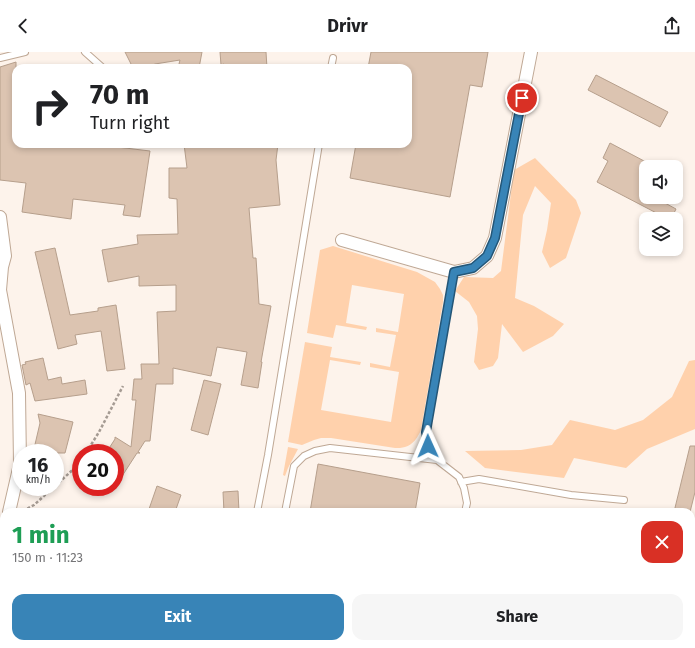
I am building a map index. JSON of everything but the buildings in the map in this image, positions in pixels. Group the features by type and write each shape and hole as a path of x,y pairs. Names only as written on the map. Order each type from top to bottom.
{"street":[{"path":"342,240 454,272 473,268 487,256 495,238 531,52"},
{"path":"0,217 5,256 2,267 0,290 19,393 20,464 10,508"}],"lane":[{"path":"0,58 25,52"},
{"path":"84,52 98,64"},
{"path":"332,64 333,58"},
{"path":"258,508 268,455 318,148"},
{"path":"454,272 426,432 428,446 437,460 459,477 464,488 467,503 466,508"},
{"path":"286,508 294,466 304,456 314,451 330,448 437,460"},
{"path":"461,482 479,479 571,495 624,500"}],"path":[{"path":"92,444 123,386"},
{"path":"64,477 72,470"},
{"path":"29,508 43,496"}],"shaded area":[{"path":"535,158 576,200 581,213 566,258 550,268 542,252 551,203 535,186 523,215 515,298 534,306 564,324 553,336 523,352 502,324 498,358 493,366 479,370 474,362 478,329 477,316 469,302 455,291 464,277 493,278 501,271 514,170"},
{"path":"333,246 417,272 435,282 443,295 421,430 415,440 403,448 331,438 321,438 302,445 288,442 305,342 332,347 330,357 361,362 360,365 330,360 321,410 391,422 399,372 370,367 370,363 390,367 396,335 376,332 376,328 398,332 404,294 352,285 346,323 367,327 366,330 336,325 333,338 307,333 320,250"},
{"path":"695,360 695,429 647,449 626,468 574,458 564,478 485,468 465,451 521,450 552,445 570,420 615,430 643,420 672,397 689,361"},
{"path":"288,447 298,449 285,476 283,475"}],"route":[{"path":"428,446 426,432 454,272 473,268 487,256 495,238 522,98"}]}
